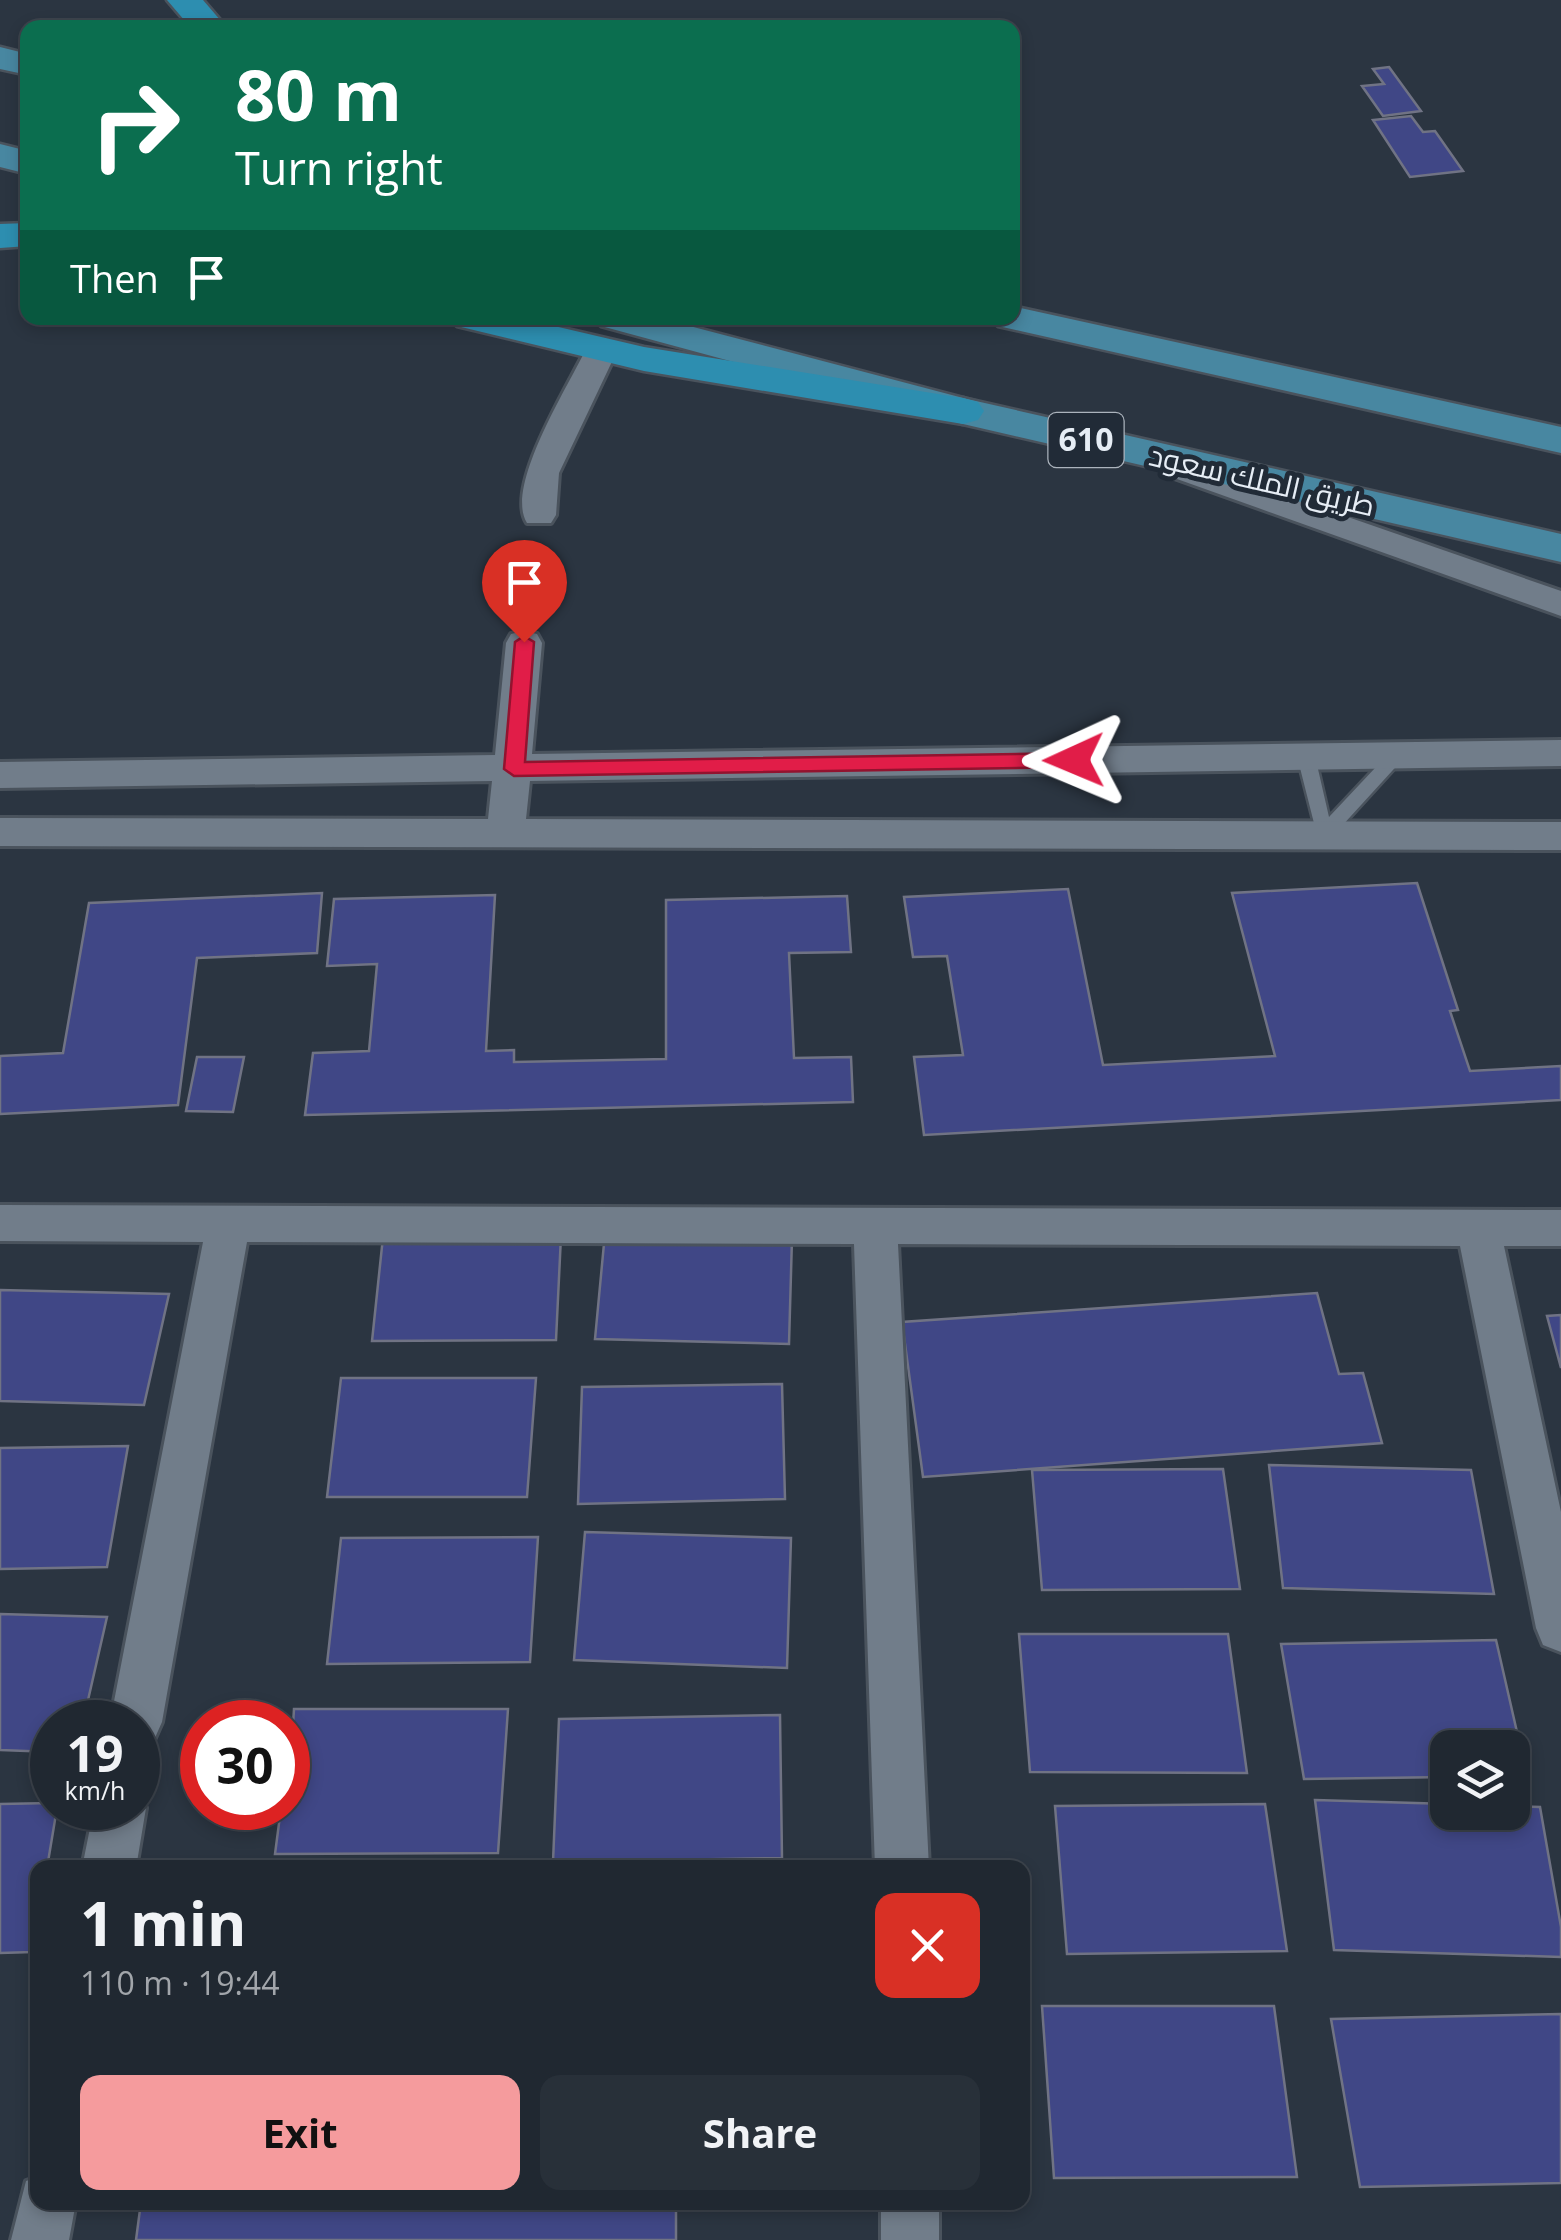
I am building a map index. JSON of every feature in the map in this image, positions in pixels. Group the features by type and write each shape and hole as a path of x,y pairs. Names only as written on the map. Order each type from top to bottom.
{"highway":[{"path":"184,0 203,20"},
{"path":"535,325 608,333"}],"main road":[{"path":"1020,320 1561,440"},
{"name":"طريق الملك سعود","path":"608,333 1561,548"}],"street":[{"path":"539,514 542,473 608,333"},
{"path":"1128,450 1561,604"},
{"path":"506,834 524,642"},
{"path":"0,774 1561,752"},
{"path":"0,832 1561,836"},
{"path":"0,1223 1561,1228"},
{"path":"140,1700 228,1225"},
{"path":"875,1225 902,1860"},
{"path":"1478,1228 1561,1628"},
{"path":"110,1860 116,1830"},
{"path":"40,2240 46,2210"},
{"path":"910,2210 910,2240"}],"lane":[{"path":"1306,756 1324,834 1397,755"}],"building":[{"path":"1389,67 1421,111 1383,116 1362,86 1384,84 1373,69"},
{"path":"1411,116 1423,132 1435,131 1463,171 1410,177 1373,120"},
{"path":"1417,883 1458,1010 1450,1011 1470,1071 1561,1066 1561,1100 924,1135 914,1057 963,1055 947,956 913,957 904,897 1068,889 1103,1065 1275,1056 1232,893"},
{"path":"322,893 317,953 197,958 178,1105 0,1114 0,1056 63,1053 89,903"},
{"path":"495,895 486,1051 514,1050 514,1062 666,1059 666,900 847,896 851,952 789,953 794,1058 851,1057 853,1102 305,1115 313,1053 369,1051 377,964 327,966 334,899"},
{"path":"197,1057 244,1057 233,1112 186,1111"},
{"path":"605,1233 792,1238 789,1344 595,1339"},
{"path":"561,1236 556,1340 372,1341 383,1237"},
{"path":"0,1290 169,1294 144,1405 0,1401"},
{"path":"1317,1293 1339,1374 1363,1373 1382,1443 923,1477 902,1322"},
{"path":"1561,1315 1561,1368 1547,1316"},
{"path":"341,1378 536,1378 527,1497 327,1497"},
{"path":"782,1384 785,1499 578,1504 582,1387"},
{"path":"128,1446 107,1567 0,1569 0,1448"},
{"path":"1269,1465 1471,1470 1494,1594 1283,1588"},
{"path":"1223,1469 1240,1589 1042,1590 1032,1470"},
{"path":"585,1532 791,1538 787,1668 574,1660"},
{"path":"538,1537 530,1662 327,1664 341,1538"},
{"path":"0,1614 107,1617 88,1700 30,1700 30,1751 0,1750"},
{"path":"1019,1634 1228,1634 1247,1773 1030,1772"},
{"path":"1496,1640 1517,1730 1430,1730 1430,1777 1304,1779 1281,1644"},
{"path":"310,1709 508,1709 498,1853 275,1854 278,1830 310,1830"},
{"path":"780,1715 782,1858 553,1860 559,1719"},
{"path":"1315,1800 1430,1803 1430,1830 1530,1830 1530,1807 1540,1807 1561,1927 1561,1957 1334,1950"},
{"path":"30,1803 30,1830 53,1830 48,1860 30,1860 30,1952 0,1953 0,1804"},
{"path":"1265,1804 1287,1951 1067,1954 1055,1806"},
{"path":"1042,2006 1274,2006 1297,2177 1054,2178"},
{"path":"1561,2014 1561,2183 1360,2187 1331,2019"},
{"path":"140,2210 676,2210 676,2240 136,2240"}],"route":[{"path":"524,642 514,769 1074,760"}]}
